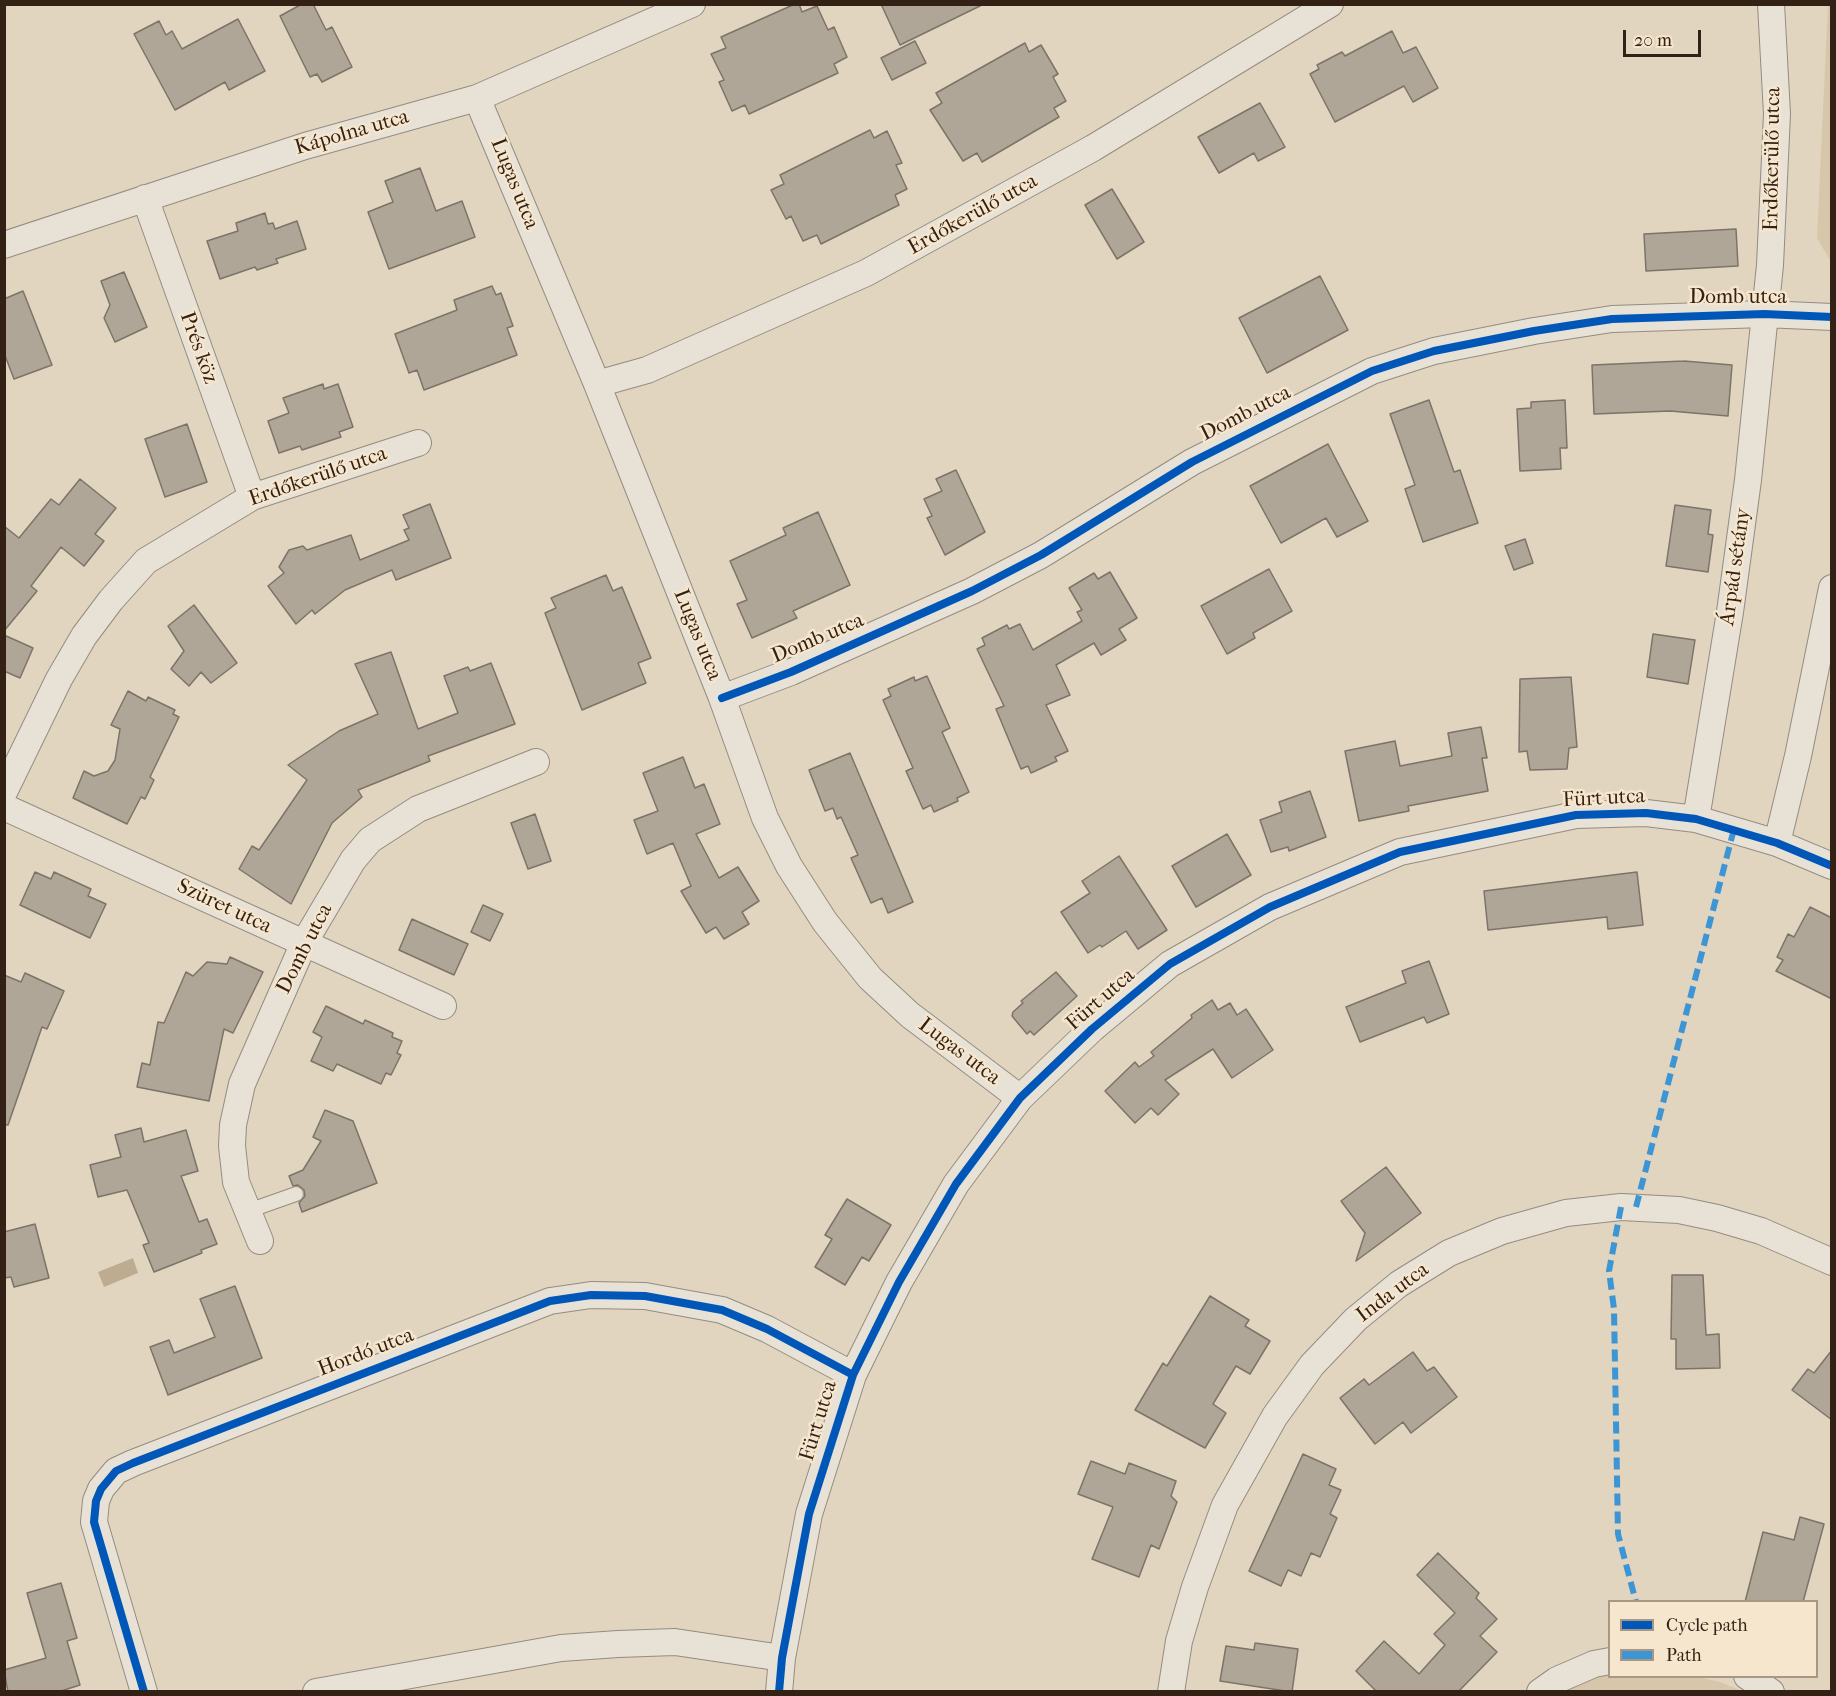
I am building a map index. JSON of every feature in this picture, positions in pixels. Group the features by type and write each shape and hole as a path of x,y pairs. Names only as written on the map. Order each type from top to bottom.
{"street":[{"name":"Kápolna utca","path":"4,245 305,146 477,98 692,4"},
{"name":"Erdőkerülő utca","path":"597,384 647,370 866,273 1093,148 1330,4"},
{"name":"Erdőkerülő utca","path":"1764,314 1776,188 1777,114 1771,4"},
{"name":"Lugas utca","path":"477,98 597,384 722,698 765,818 789,866 825,922 870,978 910,1015 1020,1098"},
{"name":"Prés köz","path":"145,198 252,497"},
{"name":"Domb utca","path":"722,698 791,672 972,591 1041,555 1192,462 1372,371 1434,351 1534,331 1612,319 1764,314 1832,317"},
{"name":"Árpád sétány","path":"1696,819 1731,612 1748,480 1764,314"},
{"name":"Erdőkerülő utca","path":"4,792 58,679 84,636 111,600 146,561 252,497 418,442"},
{"path":"1777,843 1798,756 1832,588"},
{"name":"Domb utca","path":"260,1241 236,1182 232,1136 236,1106 251,1062 304,943 353,860 370,840 418,808 536,762"},
{"name":"Szüret utca","path":"4,807 443,1006"},
{"name":"Fürt utca","path":"779,1692 782,1658 809,1514 853,1375 899,1282 956,1184 1020,1098 1092,1029 1170,964 1270,907 1400,852 1576,815 1646,813 1696,819 1777,843 1832,866"},
{"name":"Inda utca","path":"1171,1692 1179,1641 1195,1587 1225,1505 1275,1416 1312,1365 1356,1319 1399,1284 1449,1253 1502,1231 1566,1213 1621,1207 1679,1210 1717,1218 1761,1231 1832,1262"},
{"name":"Hordó utca","path":"144,1692 94,1522 96,1501 101,1489 116,1471 132,1463 550,1301 591,1295 645,1296 722,1310 767,1329 853,1375"},
{"path":"316,1692 561,1648 675,1642 782,1658"},
{"path":"1540,1692 1557,1680 1594,1664 1608,1661"},
{"path":"1749,1678 1772,1692"}],"lane":[{"path":"248,1211 296,1194"}],"shaded area":[{"path":"1828,5 1832,5 1831,262 1817,238"},
{"path":"133,1258 138,1273 104,1287 98,1272"},
{"path":"1608,1673 1608,1678 1702,1678 1742,1691 1563,1692 1592,1677"}],"building":[{"path":"302,4 313,4 326,30 332,27 352,67 322,82 317,74 310,77 280,16"},
{"path":"799,4 802,12 817,6 828,30 834,27 847,57 834,64 838,73 749,114 745,105 732,111 719,82 724,80 711,54 726,48 721,37"},
{"path":"881,4 984,4 900,45"},
{"path":"238,19 265,71 229,90 225,82 175,110 134,34 159,21 166,35 172,31 182,49"},
{"path":"1392,31 1403,53 1416,47 1438,88 1413,102 1404,86 1335,122 1310,74 1319,69 1317,65 1342,52 1345,56"},
{"path":"915,41 926,63 892,80 881,58"},
{"path":"1025,43 1029,52 1041,45 1058,74 1053,77 1066,101 1054,108 1059,117 982,162 977,153 963,161 930,110 942,103 936,93"},
{"path":"1260,103 1285,147 1258,161 1254,153 1219,173 1198,137"},
{"path":"870,130 874,138 887,131 902,163 896,165 907,189 895,195 899,205 821,244 817,235 803,241 791,216 786,219 771,190 784,184 780,175"},
{"path":"420,168 436,211 462,201 475,237 389,269 368,212 393,202 385,181"},
{"path":"1112,189 1144,242 1117,259 1085,205"},
{"path":"265,213 268,224 273,223 275,229 297,221 306,249 276,259 278,263 257,270 255,267 220,279 207,241 238,231 236,223"},
{"path":"1736,229 1738,266 1646,271 1644,234"},
{"path":"124,272 147,327 115,342 104,318 110,305 101,281"},
{"path":"1320,276 1348,330 1267,373 1239,318"},
{"path":"492,286 496,295 501,293 513,326 507,328 517,355 424,390 417,370 409,373 395,334 457,310 454,300"},
{"path":"23,291 52,365 14,379 4,353 4,299"},
{"path":"1684,361 1732,365 1728,416 1670,411 1594,414 1592,365"},
{"path":"323,384 324,389 338,384 353,427 339,432 341,437 302,450 300,446 279,453 268,421 289,413 283,398"},
{"path":"1429,400 1454,472 1460,470 1478,523 1423,542 1405,489 1415,485 1390,414"},
{"path":"1565,400 1567,448 1560,448 1561,469 1520,471 1517,409 1531,408 1531,402"},
{"path":"187,424 207,482 165,497 145,439"},
{"path":"1328,444 1368,521 1337,537 1326,518 1281,543 1250,486"},
{"path":"956,470 985,532 945,555 927,518 932,516 924,499 942,491 936,479"},
{"path":"80,479 116,508 95,534 104,541 84,566 61,547 31,586 37,591 4,631 4,526 19,538 51,499 59,505"},
{"path":"430,504 451,558 396,580 392,570 345,590 315,614 312,610 296,624 268,586 284,573 279,567 289,550 303,546 307,550 351,535 360,560 409,540 404,530 409,528 403,515"},
{"path":"1675,505 1711,510 1708,534 1713,535 1708,572 1666,566"},
{"path":"818,512 850,585 793,611 797,618 752,638 737,604 747,600 730,561 786,535 783,528"},
{"path":"1525,539 1533,563 1514,570 1505,546"},
{"path":"1269,569 1292,611 1253,633 1255,638 1227,654 1201,606"},
{"path":"1110,572 1137,618 1119,629 1126,640 1101,655 1094,643 1056,665 1070,695 1046,705 1068,751 1055,757 1057,761 1031,773 1028,766 1021,769 996,709 1004,706 977,649 985,645 982,638 1007,625 1009,629 1020,624 1033,650 1082,621 1077,612 1082,610 1069,588 1094,573 1098,579"},
{"path":"606,575 613,591 622,587 651,658 638,663 646,683 582,710 545,613 556,608 551,598"},
{"path":"194,605 237,663 211,683 201,672 189,686 171,669 184,651 168,626"},
{"path":"1653,634 1695,640 1688,684 1647,677"},
{"path":"4,635 33,648 20,678 4,671"},
{"path":"391,652 418,729 458,713 444,676 468,667 470,671 491,663 515,724 428,756 430,761 358,790 362,797 332,823 291,904 239,869 252,846 259,850 307,780 288,765 339,731 378,714 355,664"},
{"path":"927,676 950,728 942,732 969,792 957,798 958,801 934,812 931,805 923,809 906,771 913,768 883,700 891,696 888,689 914,677 915,681"},
{"path":"1571,677 1577,747 1569,748 1567,769 1530,770 1527,751 1519,752 1520,679"},
{"path":"128,691 146,701 148,697 175,710 173,714 179,717 150,777 154,780 145,799 141,797 127,824 73,798 84,771 94,776 108,771 115,760 120,729 111,725"},
{"path":"1481,727 1487,758 1482,758 1488,791 1408,806 1409,811 1359,821 1345,751 1395,741 1400,766 1452,756 1448,733"},
{"path":"850,753 913,902 888,913 882,898 871,903 851,858 858,855 841,817 837,819 833,808 825,811 809,770"},
{"path":"683,757 695,788 704,784 720,824 696,834 719,878 738,867 759,901 742,912 749,924 724,939 716,927 706,933 681,891 691,886 673,843 647,854 634,820 658,811 643,773"},
{"path":"1310,791 1326,837 1289,851 1288,847 1271,852 1260,820 1282,812 1279,802"},
{"path":"535,814 551,861 528,869 511,823"},
{"path":"1227,834 1251,875 1196,907 1172,866"},
{"path":"1119,856 1167,930 1138,949 1126,931 1102,947 1100,945 1088,953 1061,912 1090,893 1082,881"},
{"path":"35,872 51,879 54,872 91,889 88,896 106,904 90,938 20,905"},
{"path":"1637,872 1643,925 1608,929 1607,917 1488,930 1484,891"},
{"path":"483,905 503,914 490,941 471,932"},
{"path":"1810,907 1832,918 1832,999 1776,971 1783,960 1777,957 1788,934 1794,937"},
{"path":"412,919 468,944 454,975 399,950"},
{"path":"230,957 263,972 233,1033 224,1029 209,1101 137,1087 142,1063 150,1065 158,1022 164,1023 186,972 193,976 207,962 227,964"},
{"path":"1429,961 1449,1014 1427,1023 1424,1017 1360,1042 1346,1007 1406,983 1402,971"},
{"path":"1056,972 1077,996 1034,1035 1030,1031 1027,1034 1012,1016 1013,1012 1023,1003 1021,1001"},
{"path":"25,973 64,991 47,1029 42,1027 8,1125 4,1125 4,975 21,982"},
{"path":"1212,1000 1218,1010 1230,1003 1237,1015 1246,1009 1273,1050 1232,1078 1213,1049 1165,1080 1179,1094 1158,1115 1151,1108 1135,1123 1105,1091 1135,1062 1139,1067 1154,1056 1151,1052 1192,1018 1191,1015"},
{"path":"326,1006 363,1024 365,1020 393,1033 392,1037 402,1041 397,1053 401,1055 391,1075 386,1073 381,1084 337,1064 333,1071 311,1061 322,1037 313,1032"},
{"path":"325,1110 353,1121 377,1183 302,1212 299,1203 305,1196 304,1190 298,1185 293,1186 289,1176 303,1170 321,1141 313,1137"},
{"path":"141,1128 144,1142 186,1130 198,1171 181,1176 199,1222 207,1219 217,1244 201,1250 202,1253 154,1272 143,1245 149,1243 127,1190 98,1197 90,1165 121,1157 115,1135"},
{"path":"1386,1167 1421,1213 1356,1261 1365,1233 1341,1201"},
{"path":"847,1199 891,1225 869,1261 862,1257 845,1285 815,1267 832,1239 825,1235"},
{"path":"35,1224 49,1278 14,1287 11,1277 4,1278 4,1232"},
{"path":"1672,1275 1703,1275 1706,1335 1719,1334 1720,1368 1676,1369 1676,1339 1671,1339"},
{"path":"235,1286 262,1358 168,1395 150,1347 169,1340 174,1353 215,1337 200,1299"},
{"path":"1210,1296 1249,1320 1245,1326 1270,1341 1250,1374 1236,1366 1213,1404 1226,1413 1205,1448 1135,1410 1163,1363 1167,1366"},
{"path":"1832,1350 1832,1420 1792,1390 1808,1369 1814,1373"},
{"path":"1413,1352 1427,1371 1434,1367 1457,1397 1411,1433 1403,1422 1375,1444 1340,1398 1364,1379 1369,1385"},
{"path":"1303,1454 1336,1469 1329,1485 1341,1490 1330,1514 1337,1518 1320,1557 1311,1553 1301,1576 1288,1570 1281,1586 1249,1571"},
{"path":"1091,1461 1125,1474 1129,1463 1176,1481 1171,1496 1177,1502 1159,1549 1151,1545 1139,1577 1092,1559 1113,1507 1078,1494"},
{"path":"1800,1517 1824,1524 1804,1600 1746,1600 1763,1532 1794,1540"},
{"path":"1438,1553 1479,1593 1476,1598 1497,1619 1480,1636 1497,1652 1458,1692 1377,1692 1356,1671 1384,1641 1419,1674 1445,1645 1434,1634 1455,1613 1417,1575"},
{"path":"61,1583 77,1638 67,1641 80,1685 58,1692 8,1692 4,1670 46,1658 27,1593"},
{"path":"1255,1643 1298,1649 1292,1692 1220,1681 1226,1646 1254,1650"}],"marked path":[{"path":"1636,1207 1734,829"},
{"path":"1621,1207 1609,1271 1614,1309 1618,1534 1635,1600"}],"cycle path":[{"path":"722,698 791,672 972,591 1041,555 1192,462 1372,371 1434,351 1534,331 1612,319 1764,314 1832,317"},
{"path":"779,1692 782,1658 809,1514 853,1375 899,1282 956,1184 1020,1098 1092,1029 1170,964 1270,907 1400,852 1576,815 1646,813 1696,819 1777,843 1832,866"},
{"path":"144,1692 94,1522 96,1501 101,1489 116,1471 133,1463 550,1301 591,1295 645,1296 722,1310 767,1329 853,1375"}]}
